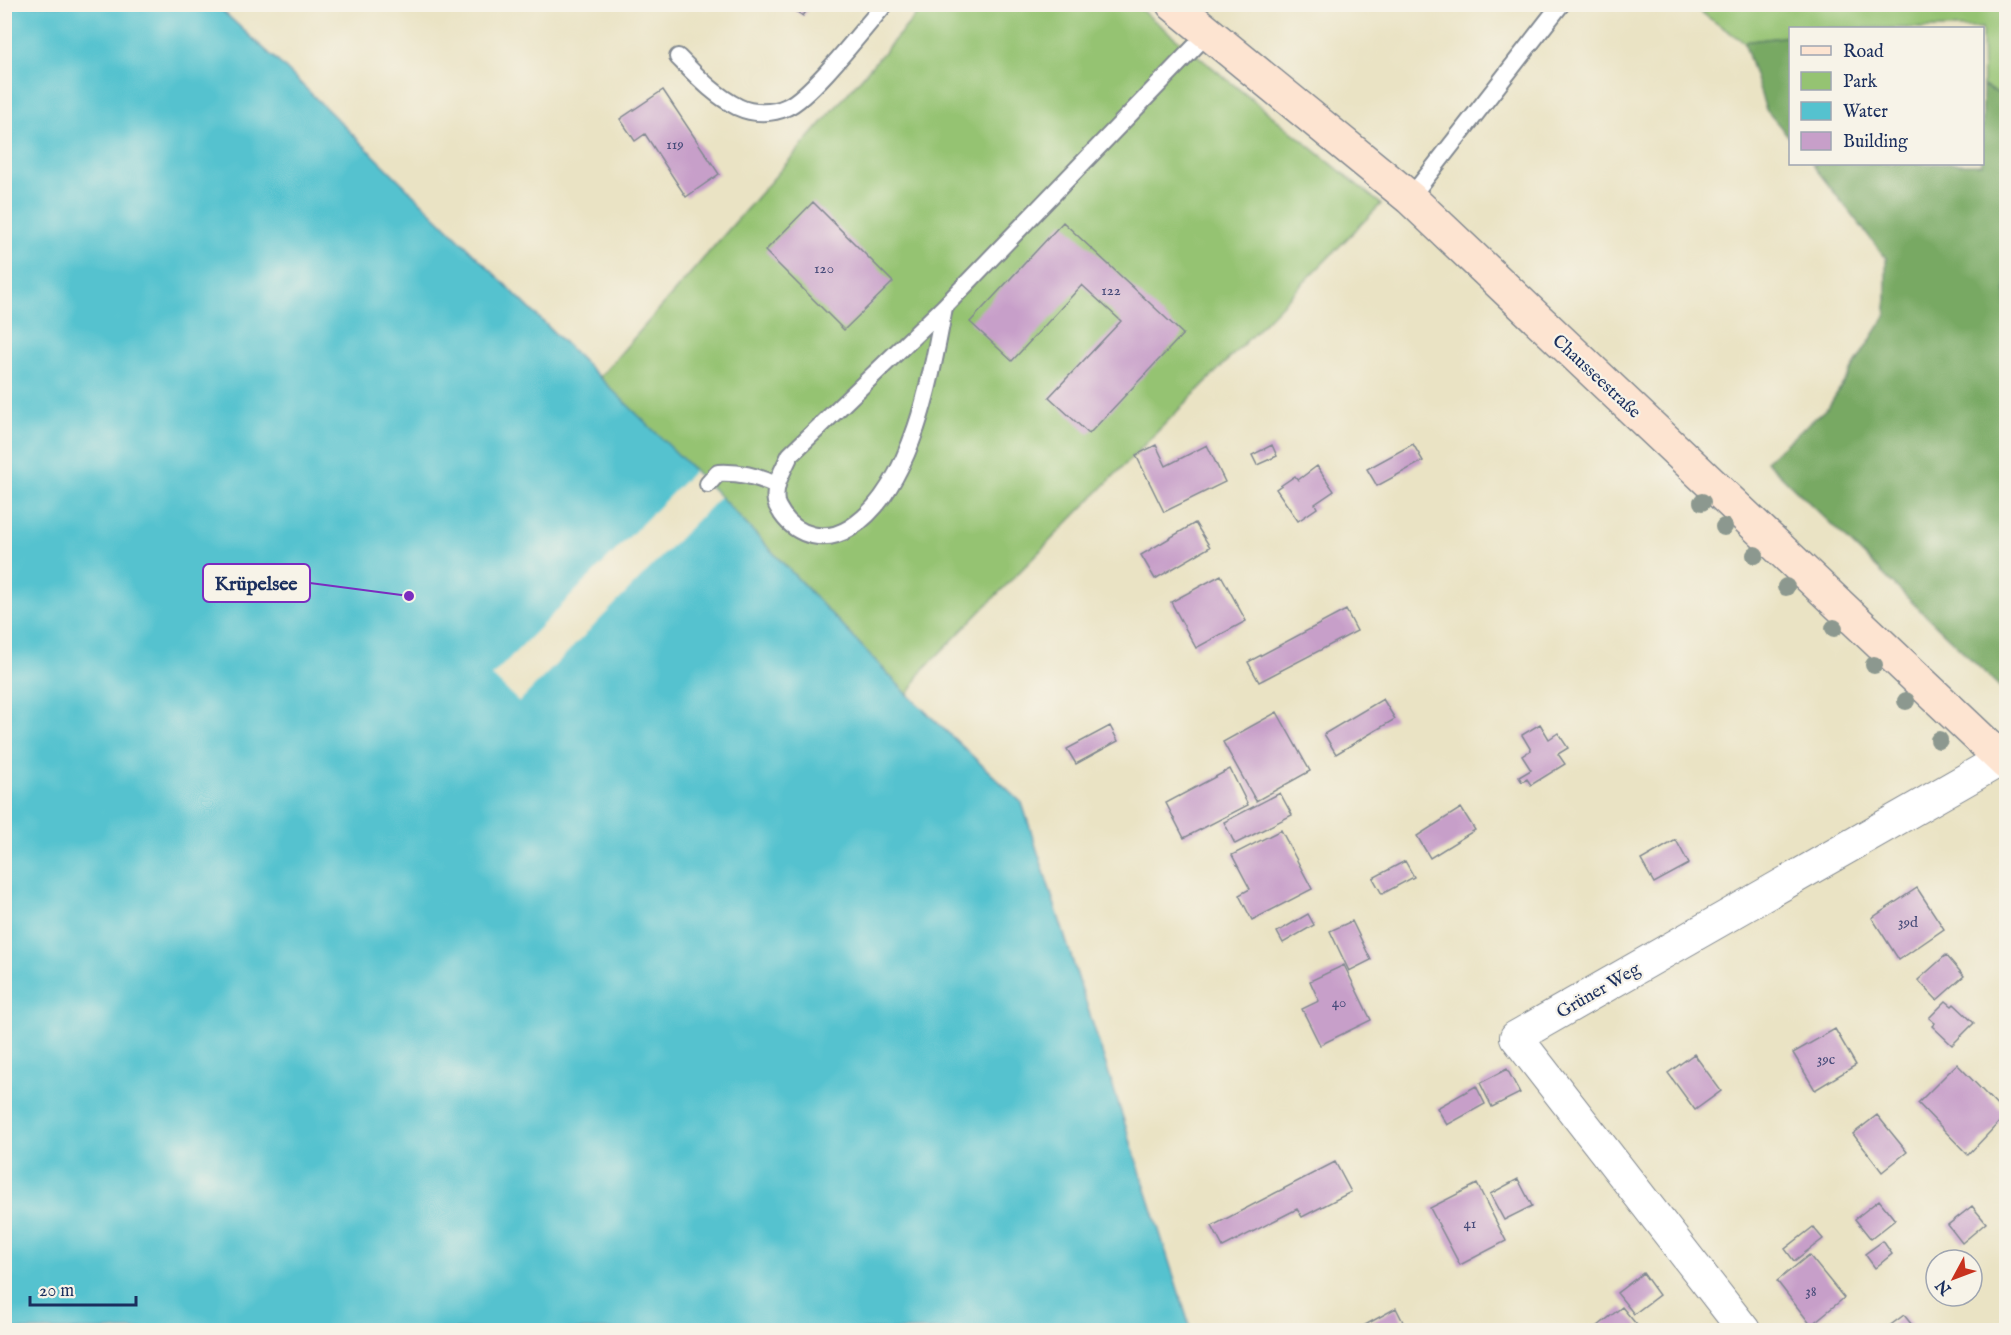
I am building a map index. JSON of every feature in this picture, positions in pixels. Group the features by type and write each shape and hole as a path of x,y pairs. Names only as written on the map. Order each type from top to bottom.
{"main road":[{"name":"Chausseestraße","path":"1173,4 1410,198 2004,761"}],"street":[{"name":"Grüner Weg","path":"1744,1330 1516,1037 2004,761"}],"lane":[{"path":"678,57 713,91 740,108 765,113 788,107 808,91 885,4"},
{"path":"1410,198 1561,4"},
{"path":"944,306 921,412 903,464 886,490 866,514 850,528 831,536 805,534 789,525 776,505 776,485 790,455 944,306 1208,33"},
{"path":"708,484 718,473 734,473 754,475 776,485"}],"green space":[{"path":"925,5 1135,5 1381,204 921,672 908,695 708,484 599,378"},
{"path":"1690,5 2006,5 2006,97 1984,86 1984,27 1789,27 1789,36 1744,42"},
{"path":"1789,36 1789,137 1766,110 1744,42"},
{"path":"1984,86 2006,97 2006,693 1766,461 1829,406 1886,315 1886,258 1813,165 1984,165"}],"water":[{"path":"5,5 216,5 283,66 708,484 908,695 1022,803 1191,1330 5,1330"}],"pier":[{"path":"694,471 720,497 519,702 492,676"}],"building":[{"path":"786,4 811,4 803,16"},
{"path":"663,90 719,174 686,197 645,134 635,141 620,119"},
{"path":"813,202 893,282 844,330 765,251"},
{"path":"1063,222 1183,334 1089,434 1049,397 1121,321 1082,285 1012,361 970,322"},
{"path":"1413,444 1423,461 1377,486 1367,469"},
{"path":"1156,445 1166,466 1207,445 1225,482 1164,512 1136,455"},
{"path":"1272,445 1277,456 1257,465 1252,455"},
{"path":"1317,466 1334,491 1315,504 1317,508 1298,521 1276,489 1295,476 1298,480"},
{"path":"1195,523 1210,547 1155,579 1141,555"},
{"path":"1221,575 1246,621 1196,648 1171,602"},
{"path":"1346,610 1357,631 1259,682 1248,662"},
{"path":"1383,699 1395,719 1336,754 1324,734"},
{"path":"1277,712 1310,771 1256,801 1223,742"},
{"path":"1540,724 1549,739 1558,733 1568,748 1558,754 1565,764 1531,785 1527,779 1522,782 1519,777 1531,770 1522,756 1531,750 1522,735"},
{"path":"1110,726 1118,741 1076,764 1067,749"},
{"path":"1230,769 1248,805 1184,838 1166,803"},
{"path":"1280,793 1292,815 1235,844 1224,822"},
{"path":"1461,808 1475,830 1430,858 1417,836"},
{"path":"1281,830 1312,889 1252,920 1239,895 1250,889 1232,855"},
{"path":"1676,840 1689,864 1654,883 1641,860"},
{"path":"1405,861 1414,877 1382,894 1373,878"},
{"path":"1917,888 1944,929 1899,960 1872,918"},
{"path":"1308,914 1314,925 1283,943 1277,932"},
{"path":"1352,921 1371,960 1349,971 1330,931"},
{"path":"1946,955 1964,976 1937,1000 1918,980"},
{"path":"1344,965 1371,1020 1320,1045 1302,1009 1319,1001 1310,981"},
{"path":"1946,1001 1952,1006 1954,1004 1974,1023 1952,1045 1932,1026 1935,1023 1929,1018"},
{"path":"1835,1029 1856,1065 1815,1090 1793,1053"},
{"path":"1694,1054 1721,1091 1695,1110 1668,1073"},
{"path":"1957,1064 2006,1115 1968,1155 1918,1103"},
{"path":"1507,1069 1520,1093 1492,1107 1480,1083"},
{"path":"1476,1086 1485,1104 1447,1125 1437,1108"},
{"path":"1877,1115 1907,1152 1882,1172 1853,1134"},
{"path":"1335,1162 1351,1192 1302,1217 1297,1209 1223,1247 1212,1226"},
{"path":"1518,1179 1532,1206 1504,1220 1490,1194"},
{"path":"1477,1184 1506,1241 1460,1265 1430,1208"},
{"path":"1879,1200 1895,1220 1871,1239 1855,1219"},
{"path":"1972,1206 1986,1223 1962,1243 1948,1225"},
{"path":"1813,1227 1823,1239 1794,1261 1785,1249"},
{"path":"1883,1241 1892,1254 1875,1268 1865,1254"},
{"path":"1809,1255 1844,1298 1811,1325 1777,1281"},
{"path":"1643,1273 1659,1295 1634,1314 1617,1293"},
{"path":"1622,1307 1641,1330 1593,1330"},
{"path":"1396,1308 1404,1324 1392,1330 1356,1330"},
{"path":"1904,1315 1916,1330 1884,1330"}],"place":[{"name":"Krüpelsee","path":"409,596"}]}
